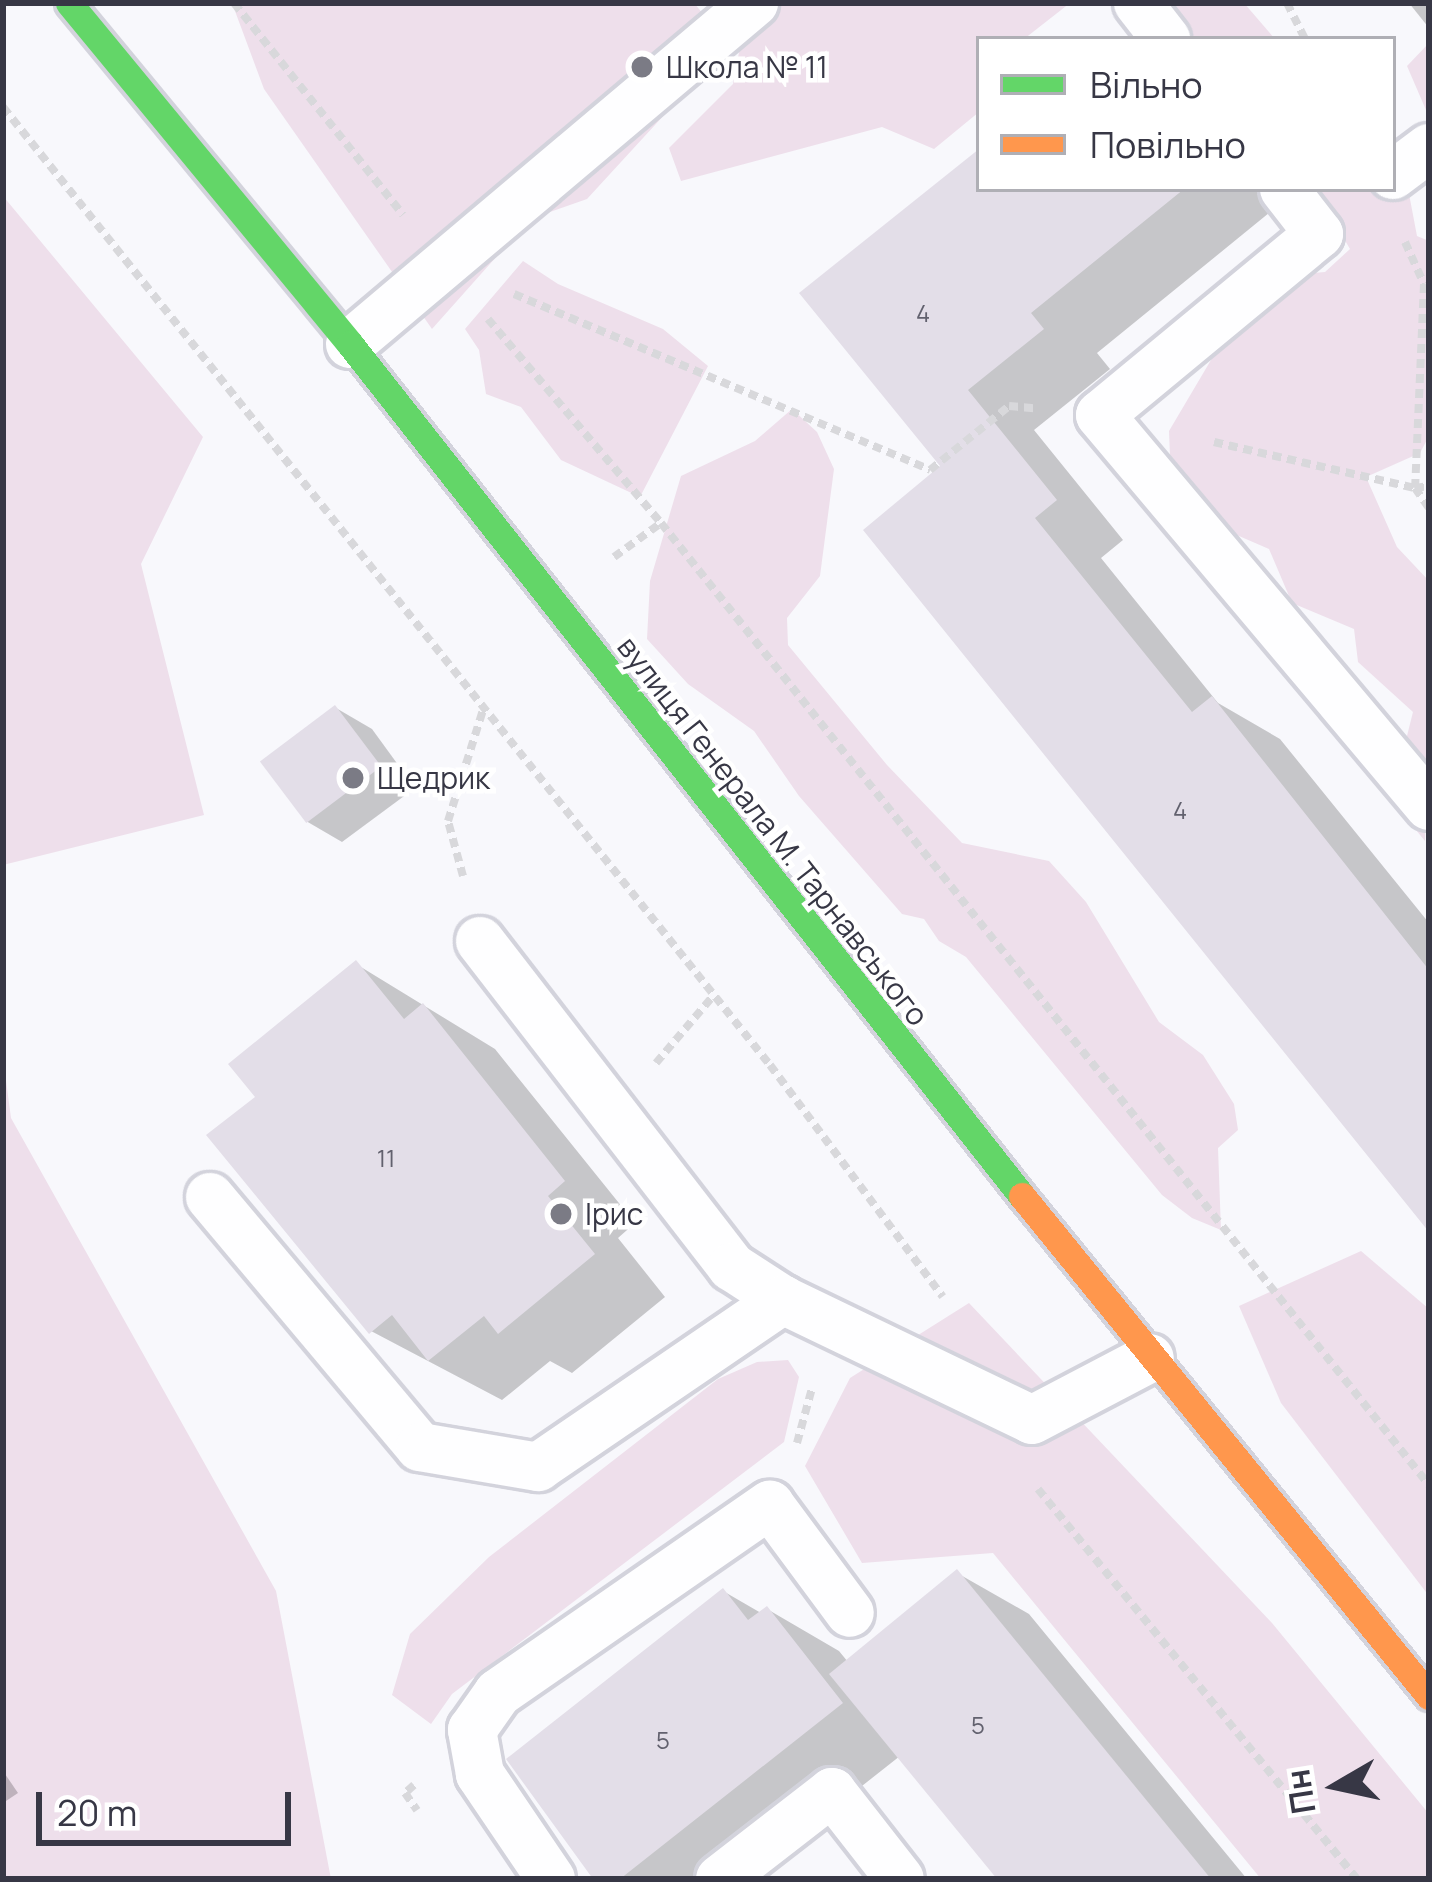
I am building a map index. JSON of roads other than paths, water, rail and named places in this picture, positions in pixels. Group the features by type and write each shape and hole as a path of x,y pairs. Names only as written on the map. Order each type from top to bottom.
{"main road":[{"name":"вулиця Генерала М. Тарнавського","path":"69,3 350,344 1150,1358 1429,1696"}],"lane":[{"path":"350,344 754,3"},
{"path":"1138,3 1164,36"},
{"path":"1396,173 1429,148"},
{"path":"1286,192 1319,234 1100,415 1429,806"},
{"path":"480,941 732,1267 783,1300 1032,1420 1150,1358"},
{"path":"210,1197 420,1447 538,1467 783,1300"},
{"path":"550,1879 480,1774 472,1730 498,1693 770,1505 850,1613"},
{"path":"720,1879 832,1792 900,1879"}],"place":[{"name":"Школа № 11","path":"642,67"},
{"name":"Щедрик","path":"353,778"},
{"name":"Ірис","path":"561,1214"}]}
